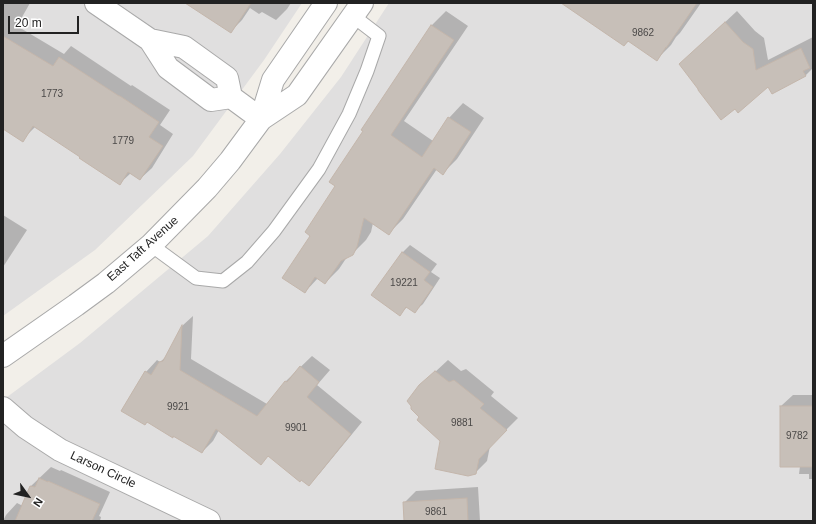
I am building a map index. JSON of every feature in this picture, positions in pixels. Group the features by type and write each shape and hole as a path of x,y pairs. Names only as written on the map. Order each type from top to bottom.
{"street":[{"path":"96,3 150,40 168,68 211,100 231,97 261,119"},
{"name":"East Taft Avenue","path":"3,356 100,287 151,245 207,188 230,161 261,119 273,80 326,3"},
{"name":"East Taft Avenue","path":"261,119 297,95 357,10"},
{"name":"Larson Circle","path":"3,408 25,427 60,450 209,521"}],"lane":[{"path":"151,245 196,278 223,281 247,262 274,231 319,169 349,114 367,71 379,36 357,10"}],"shaded area":[{"path":"3,3 302,3 264,60 193,156 95,250 3,316"},
{"path":"389,3 813,3 813,521 3,521 3,400 80,343 208,236 280,154 341,77"}],"building":[{"path":"185,3 251,3 231,33"},
{"path":"561,3 697,3 657,61 628,41 624,46"},
{"path":"725,22 743,42 753,49 756,70 801,48 810,68 803,71 806,76 772,94 768,87 738,113 735,109 721,120 679,64"},
{"path":"431,25 454,40 391,135 422,157 448,117 471,132 443,175 434,168 389,235 364,218 357,247 353,255 341,261 325,284 315,277 305,293 282,278 310,236 305,232 335,186 329,182 363,131 361,130"},
{"path":"3,36 53,66 59,57 159,122 149,137 163,146 140,180 128,172 120,185 33,126 23,142 3,129"},
{"path":"402,252 430,272 424,280 433,287 415,313 406,307 400,316 371,295"},
{"path":"182,325 180,370 257,416 285,381 287,382 300,366 319,382 307,397 351,434 309,486 301,480 300,482 268,456 261,465 216,429 202,453 147,422 145,425 121,411 145,371 151,375 159,362 163,361"},
{"path":"435,371 449,382 454,380 484,404 480,408 507,430 479,459 476,474 468,476 435,469 440,441 417,420 419,417 411,409 411,406 407,401 419,385"},
{"path":"780,406 813,406 813,467 780,467"},
{"path":"39,478 100,504 92,521 15,521 30,486 35,487"},
{"path":"467,498 468,521 404,521 403,502"}]}
